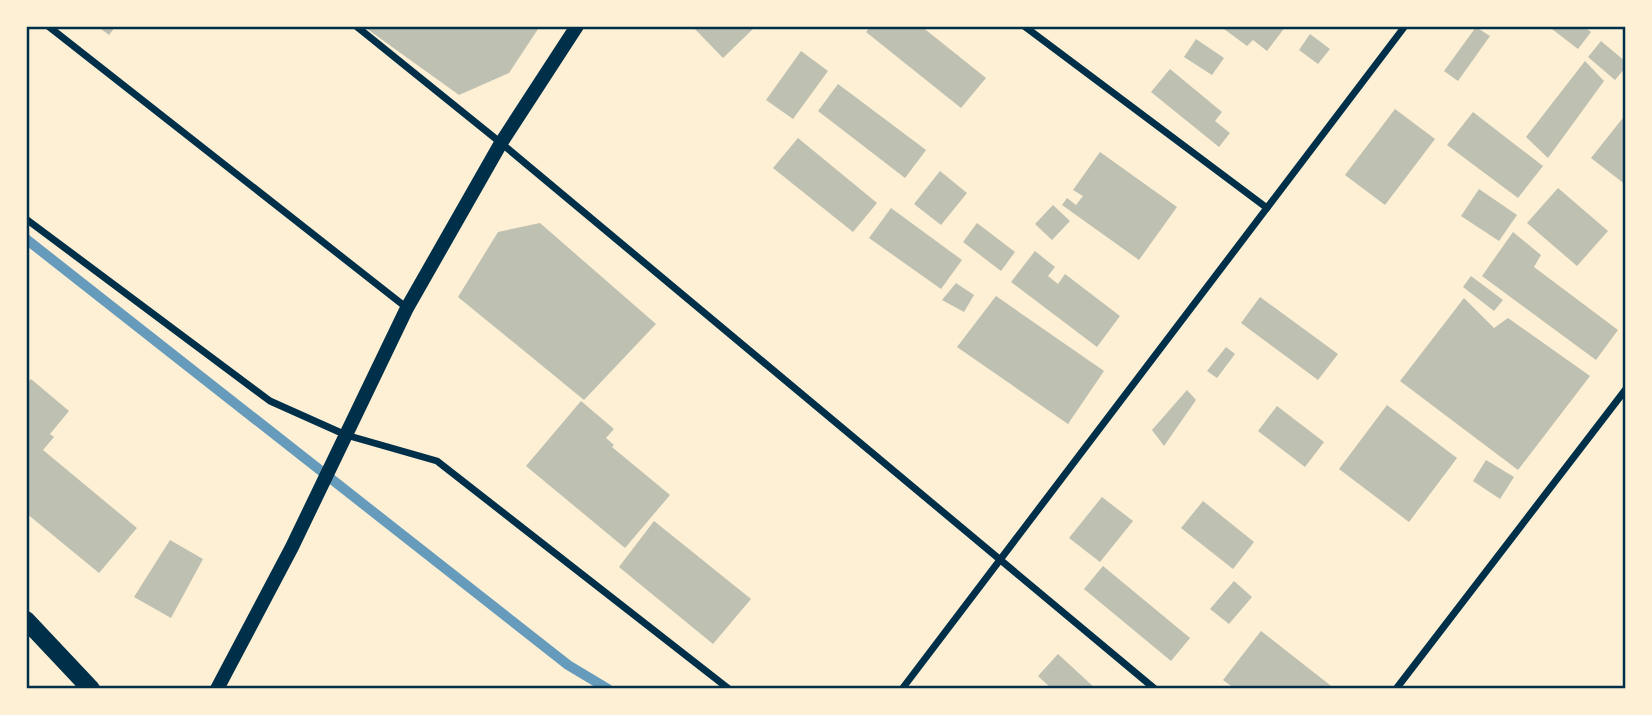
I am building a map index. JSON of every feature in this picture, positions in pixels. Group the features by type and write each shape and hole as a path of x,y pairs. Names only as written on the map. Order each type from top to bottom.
{"main road":[{"path":"217,689 292,547 407,308 501,143 577,26"},
{"path":"26,620 91,689"}],"street":[{"path":"48,26 407,308"},
{"path":"356,26 501,143 787,385 1155,689"},
{"path":"1024,26 1267,208"},
{"path":"902,689 1405,26"},
{"path":"26,219 270,401 346,435 437,461 729,689"},
{"path":"1396,689 1626,389"}],"building":[{"path":"97,26 116,26 109,35"},
{"path":"363,26 540,26 509,73 459,95"},
{"path":"692,26 756,26 723,58"},
{"path":"871,26 921,26 986,78 961,108 866,32"},
{"path":"1220,26 1286,26 1267,51 1253,40 1247,46"},
{"path":"1548,26 1583,26 1591,32 1578,49"},
{"path":"1476,27 1490,36 1458,81 1444,71"},
{"path":"1310,34 1330,49 1318,64 1299,50"},
{"path":"1196,39 1224,58 1212,75 1184,57"},
{"path":"1601,41 1626,62 1626,67 1615,80 1588,57"},
{"path":"801,51 828,71 793,119 766,100"},
{"path":"1585,61 1604,81 1548,158 1526,137"},
{"path":"1170,69 1222,112 1215,121 1230,133 1219,147 1151,92"},
{"path":"838,84 926,150 905,178 818,111"},
{"path":"1395,109 1435,139 1385,205 1345,175"},
{"path":"1473,112 1543,166 1518,198 1447,145"},
{"path":"1626,114 1626,185 1591,158"},
{"path":"798,138 877,203 853,232 773,168"},
{"path":"1100,152 1177,207 1139,260 1062,205 1067,198 1076,205 1083,196 1073,190"},
{"path":"940,171 967,193 941,225 914,204"},
{"path":"1558,188 1608,231 1577,266 1527,223"},
{"path":"1479,189 1517,215 1499,241 1461,216"},
{"path":"1053,205 1070,221 1052,240 1035,224"},
{"path":"891,208 962,260 941,289 869,238"},
{"path":"540,223 656,324 584,400 458,297 498,232"},
{"path":"977,223 1015,252 1001,271 963,242"},
{"path":"1513,232 1541,255 1534,267 1618,330 1596,360 1482,276"},
{"path":"1035,251 1055,267 1048,276 1058,284 1065,274 1120,316 1097,347 1011,282"},
{"path":"1471,276 1503,300 1494,311 1463,287"},
{"path":"956,283 974,295 964,312 942,300"},
{"path":"996,296 1104,371 1068,424 957,347"},
{"path":"1260,297 1338,354 1318,380 1241,323"},
{"path":"1464,298 1494,328 1508,318 1590,376 1518,470 1400,381"},
{"path":"1226,347 1235,354 1217,378 1207,371"},
{"path":"31,379 69,411 50,434 54,437 43,450 137,528 99,573 26,513 26,384"},
{"path":"1187,390 1196,400 1164,446 1152,430"},
{"path":"581,401 614,429 606,438 614,445 612,447 670,495 625,548 526,466"},
{"path":"1387,405 1457,458 1409,522 1339,469"},
{"path":"1277,406 1324,442 1305,467 1258,431"},
{"path":"1486,460 1514,477 1500,499 1473,481"},
{"path":"1102,497 1133,521 1100,562 1069,538"},
{"path":"1203,501 1254,542 1233,569 1181,528"},
{"path":"654,521 751,599 713,644 619,567"},
{"path":"170,540 203,559 171,618 134,597"},
{"path":"1103,566 1190,638 1171,661 1084,589"},
{"path":"1234,581 1252,597 1229,624 1210,609"},
{"path":"1261,631 1335,689 1235,689 1223,680"},
{"path":"1058,654 1096,689 1052,689 1038,676"}],"waterway":[{"path":"26,239 568,665 608,689"}]}
